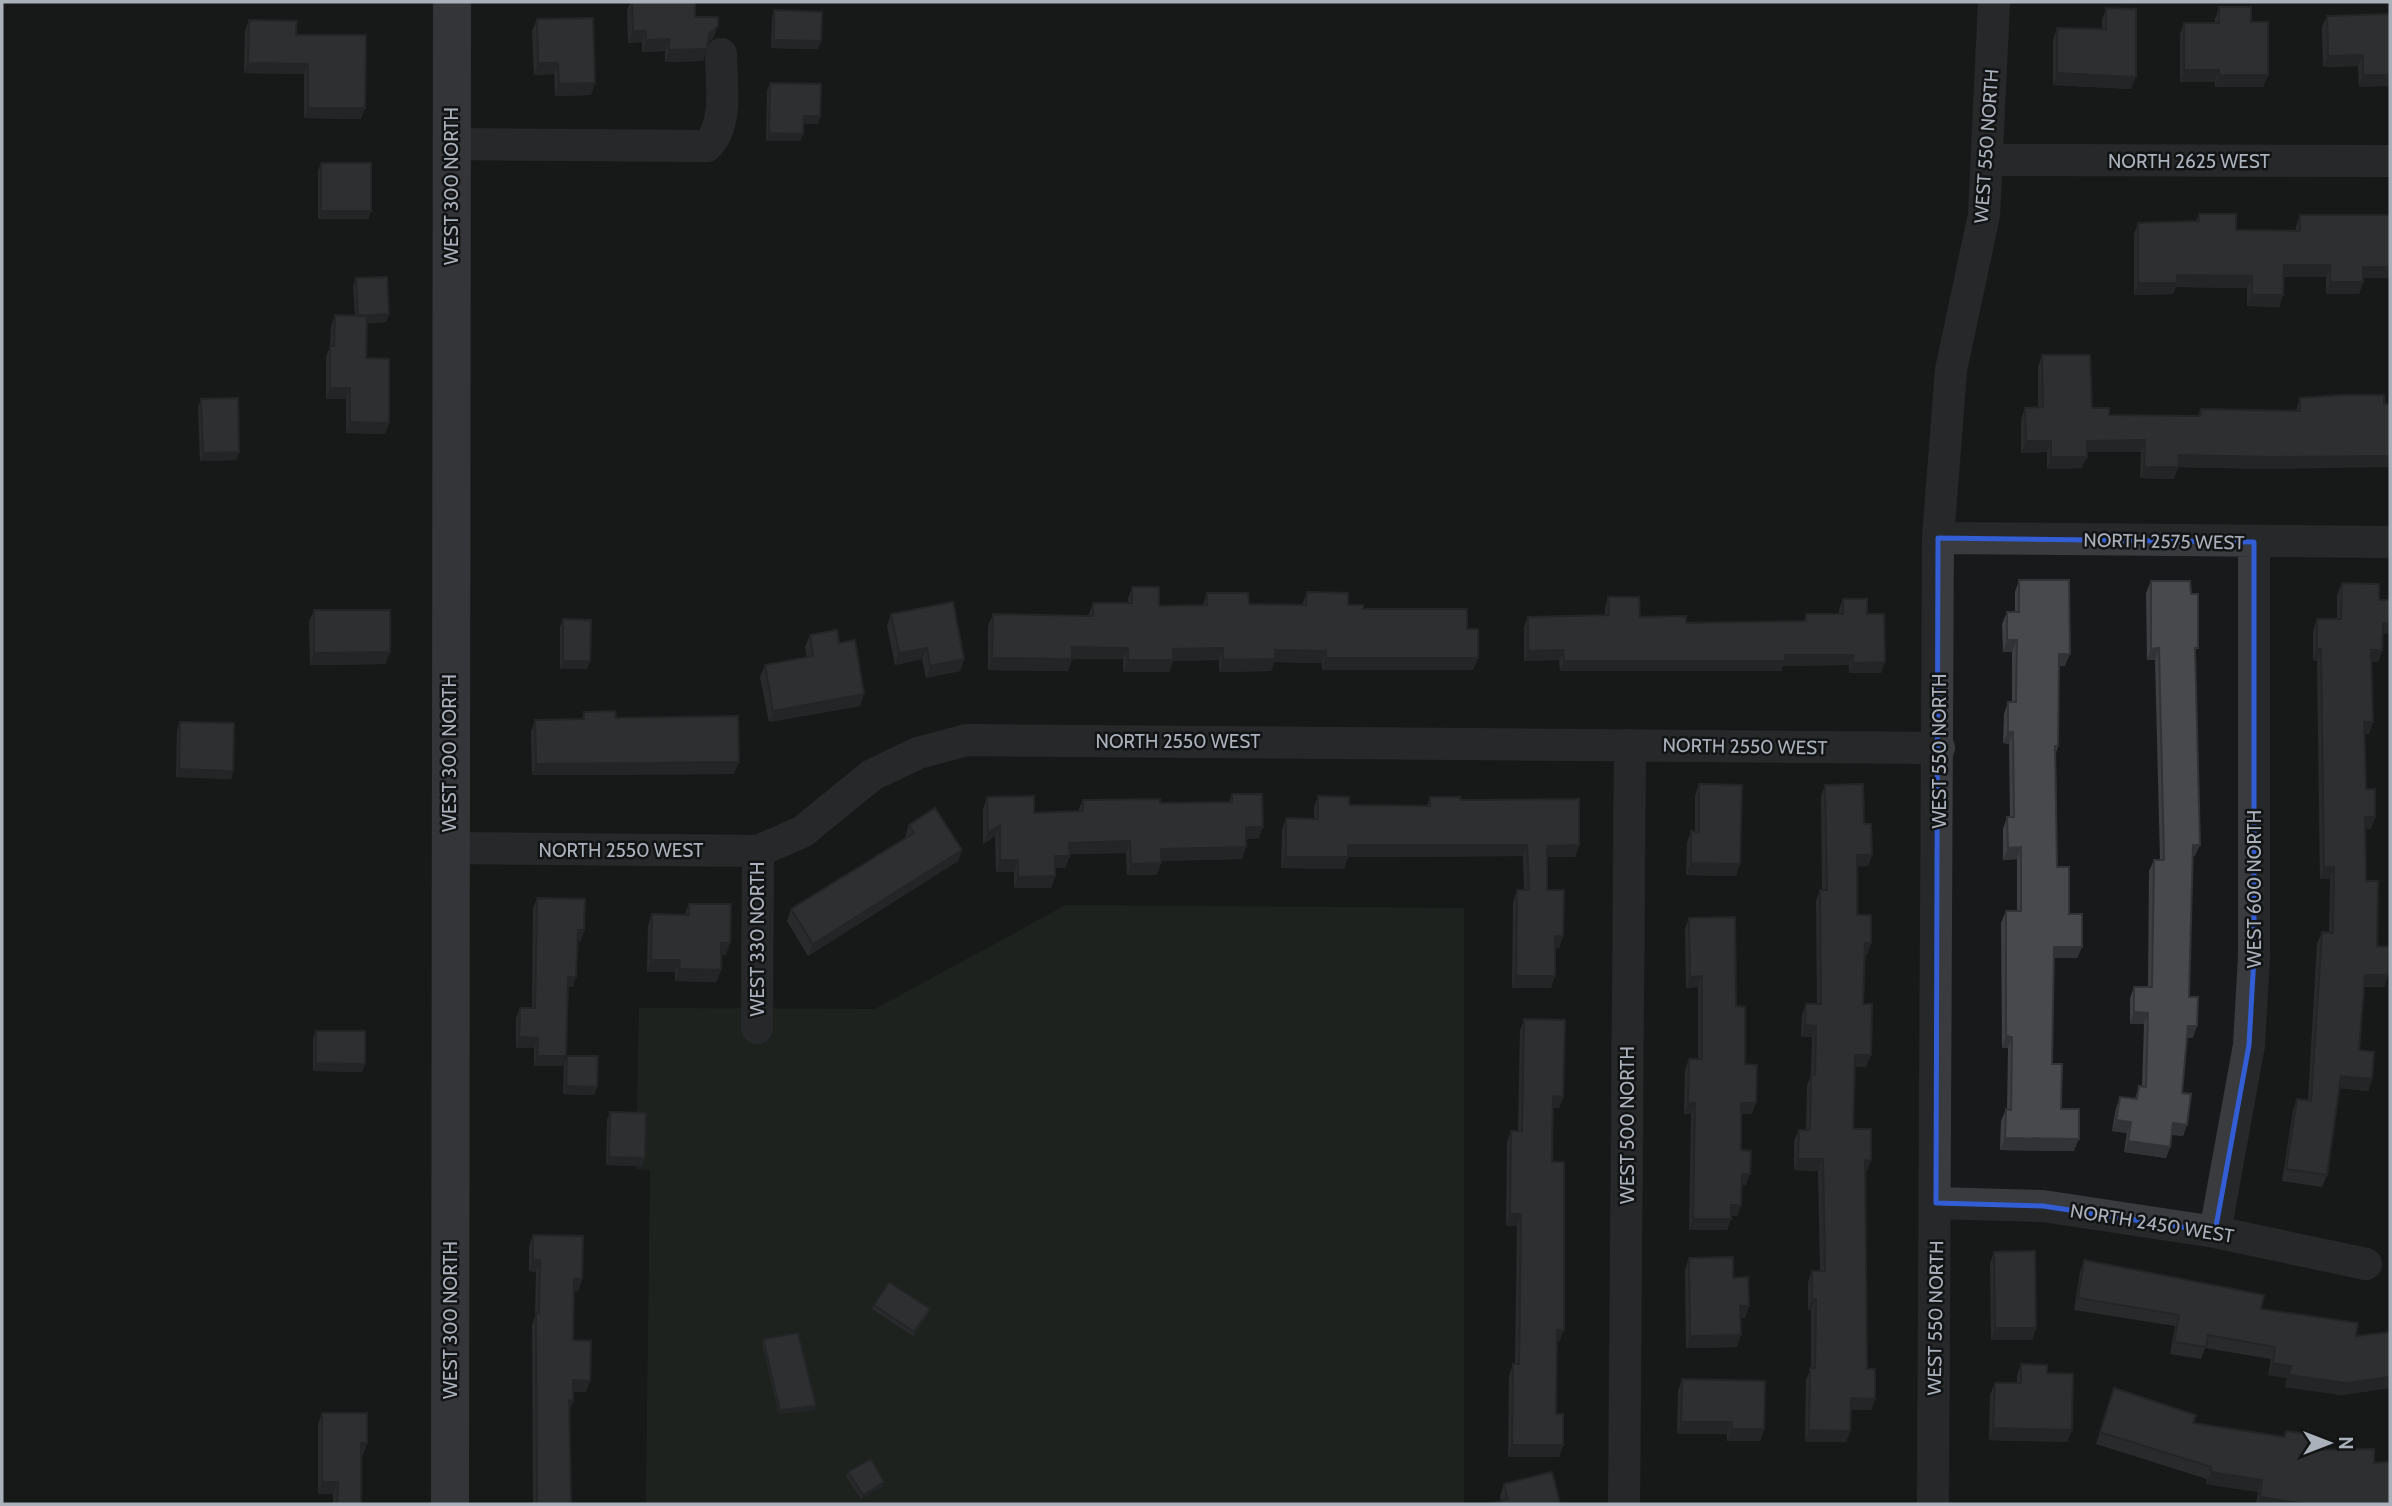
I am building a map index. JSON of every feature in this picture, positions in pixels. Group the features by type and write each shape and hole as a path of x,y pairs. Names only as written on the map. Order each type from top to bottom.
{"main road":[{"name":"WEST 300 NORTH","path":"450,1504 452,2"}],"street":[{"name":"WEST 550 NORTH","path":"1933,1504 1938,538 1951,370 1984,215 1989,160 1994,2"},
{"path":"451,144 707,146 718,135 721,121 721,54"},
{"name":"NORTH 2625 WEST","path":"1989,160 2390,161"},
{"name":"NORTH 2575 WEST","path":"1938,538 2390,542"},
{"name":"WEST 600 NORTH","path":"2215,1232 2249,1045 2253,969 2254,542"},
{"name":"NORTH 2550 WEST","path":"449,848 758,851 803,832 872,775 918,752 967,740 1939,747"},
{"name":"WEST 500 NORTH","path":"1624,1504 1630,745"},
{"name":"WEST 330 NORTH","path":"757,1028 758,851"},
{"name":"NORTH 2450 WEST","path":"1936,1203 2043,1206 2215,1232 2366,1264"}],"highlighted area":[{"path":"1938,538 2254,542 2254,956 2249,1045 2215,1232 2043,1206 1936,1203"}],"shaded area":[{"path":"1066,905 1464,908 1464,1504 646,1504 650,1170 636,1169 639,1008 875,1009"}],"building":[{"path":"632,2 695,2 695,17 718,17 718,26 709,34 707,49 669,50 669,39 646,40 646,31 633,31"},
{"path":"2219,7 2251,7 2251,22 2268,22 2268,75 2219,75 2219,70 2184,70 2184,23 2219,23"},
{"path":"2106,8 2136,9 2136,77 2057,73 2057,28 2106,29"},
{"path":"774,10 822,12 821,41 774,40"},
{"path":"2390,14 2390,75 2363,75 2363,55 2328,56 2327,16"},
{"path":"593,18 595,83 559,84 558,63 538,63 537,19"},
{"path":"249,20 297,21 296,35 366,35 365,108 308,108 308,64 248,63"},
{"path":"770,83 821,84 820,116 804,116 803,134 769,133"},
{"path":"321,163 371,163 371,211 321,211"},
{"path":"2199,214 2236,214 2236,230 2300,231 2300,215 2390,215 2390,267 2363,267 2363,282 2330,282 2330,265 2284,265 2283,295 2252,295 2252,276 2177,275 2177,283 2138,283 2138,223 2199,221"},
{"path":"387,277 389,314 358,316 356,278"},
{"path":"335,315 367,316 366,358 389,359 389,423 350,422 350,388 330,388 330,346 334,346"},
{"path":"2042,355 2090,355 2092,408 2109,408 2109,415 2200,416 2201,409 2300,411 2300,398 2384,395 2384,404 2390,404 2390,456 2179,455 2178,467 2144,467 2145,440 2087,441 2087,457 2051,457 2051,441 2026,441 2025,408 2043,407"},
{"path":"238,398 239,452 203,453 201,399"},
{"path":"2019,580 2069,580 2070,654 2059,654 2058,746 2055,746 2057,867 2069,867 2069,914 2082,914 2082,947 2054,947 2052,1064 2062,1064 2061,1109 2079,1109 2079,1139 2005,1138 2006,1109 2011,1110 2012,1037 2006,1036 2006,911 2021,911 2021,847 2008,848 2007,817 2014,817 2013,732 2008,732 2008,702 2016,702 2017,640 2007,640 2007,612 2019,612"},
{"path":"2151,581 2190,581 2191,594 2198,594 2198,648 2195,648 2200,845 2193,845 2189,997 2198,997 2197,1026 2188,1026 2182,1093 2191,1094 2187,1125 2173,1123 2170,1147 2128,1141 2131,1122 2116,1120 2120,1097 2137,1099 2139,1086 2146,1087 2148,1013 2134,1012 2134,987 2152,987 2154,860 2164,860 2159,648 2151,649"},
{"path":"2342,583 2379,584 2379,600 2390,600 2390,623 2383,623 2382,650 2371,650 2373,722 2364,722 2366,789 2375,789 2375,817 2365,817 2366,881 2378,881 2377,946 2389,947 2388,975 2365,975 2359,1050 2374,1052 2372,1079 2341,1076 2327,1175 2286,1169 2297,1099 2311,1101 2322,932 2333,933 2334,867 2324,867 2321,649 2317,649 2317,619 2341,619"},
{"path":"1132,587 1159,587 1159,606 1207,605 1207,593 1248,593 1249,604 1306,605 1307,592 1348,593 1348,605 1363,605 1363,609 1467,609 1467,629 1478,629 1478,658 1326,658 1326,651 1275,650 1275,659 1223,660 1223,648 1173,649 1173,660 1128,660 1128,648 1072,647 1072,659 992,658 993,614 1093,616 1093,603 1132,603"},
{"path":"1608,597 1639,597 1640,617 1686,616 1686,623 1806,621 1806,614 1843,614 1843,599 1867,599 1867,614 1884,614 1885,662 1853,663 1853,655 1785,655 1785,661 1564,661 1563,650 1528,651 1528,617 1609,615"},
{"path":"953,602 964,659 930,666 927,648 899,653 891,614"},
{"path":"314,610 390,610 390,652 314,653"},
{"path":"563,619 591,620 590,661 563,661"},
{"path":"837,630 839,643 855,640 864,694 773,711 765,665 813,656 810,635"},
{"path":"615,711 616,718 738,716 739,762 536,764 535,720 584,719 584,712"},
{"path":"180,722 234,723 233,771 179,769"},
{"path":"1699,784 1742,785 1740,864 1691,863 1691,831 1699,832"},
{"path":"1863,784 1864,824 1871,824 1872,855 1857,855 1857,915 1871,915 1871,943 1865,943 1863,1004 1872,1004 1871,1055 1855,1055 1853,1129 1871,1129 1871,1160 1865,1160 1867,1369 1875,1369 1875,1399 1851,1398 1850,1431 1809,1430 1810,1368 1815,1368 1816,1299 1812,1299 1812,1271 1825,1271 1823,1159 1798,1159 1799,1130 1810,1130 1811,1075 1815,1075 1816,1026 1805,1025 1806,1004 1821,1004 1820,890 1827,890 1825,785"},
{"path":"1232,794 1262,794 1263,827 1246,827 1246,847 1161,849 1161,863 1131,864 1130,841 1069,843 1070,856 1055,856 1055,876 1018,877 1018,860 1000,860 1000,825 988,833 987,797 1034,796 1034,813 1083,811 1083,800 1232,802"},
{"path":"1318,796 1349,797 1349,805 1430,806 1430,797 1460,797 1460,800 1579,799 1579,845 1547,846 1547,890 1564,890 1563,936 1555,936 1555,976 1516,976 1517,890 1529,890 1527,845 1348,845 1348,857 1286,857 1286,818 1318,819"},
{"path":"935,808 962,850 813,944 791,909 914,833 909,825"},
{"path":"537,898 585,899 584,930 578,930 576,977 568,977 566,1056 537,1056 538,1038 519,1037 520,1008 535,1008"},
{"path":"689,904 731,904 730,943 721,943 721,970 679,969 680,960 651,960 652,914 689,915"},
{"path":"1735,917 1736,1006 1745,1007 1745,1064 1757,1065 1756,1103 1741,1103 1741,1150 1751,1151 1750,1174 1742,1174 1741,1205 1731,1205 1731,1219 1693,1219 1695,1103 1688,1103 1689,1059 1702,1059 1702,976 1690,977 1689,918"},
{"path":"1524,1019 1565,1020 1563,1097 1553,1096 1552,1162 1564,1162 1564,1330 1557,1330 1556,1414 1563,1414 1563,1445 1512,1445 1513,1364 1519,1364 1521,1214 1510,1214 1511,1131 1522,1131"},
{"path":"316,1031 365,1031 365,1064 316,1063"},
{"path":"567,1056 598,1056 597,1087 566,1086"},
{"path":"610,1112 646,1113 645,1158 609,1157"},
{"path":"533,1235 583,1236 582,1279 574,1279 573,1340 591,1341 590,1381 573,1380 573,1401 569,1400 571,1504 537,1504 536,1313 539,1313 540,1260 533,1260"},
{"path":"2035,1251 2036,1328 1995,1328 1994,1252"},
{"path":"1733,1257 1733,1278 1748,1277 1749,1306 1740,1306 1741,1335 1690,1336 1689,1258"},
{"path":"2084,1260 2264,1295 2261,1309 2358,1323 2356,1336 2390,1332 2390,1377 2346,1383 2289,1375 2291,1366 2273,1363 2275,1347 2208,1335 2206,1347 2174,1342 2179,1315 2078,1298"},
{"path":"889,1282 930,1309 914,1332 874,1305"},
{"path":"798,1333 816,1406 780,1410 763,1339"},
{"path":"2021,1364 2047,1365 2047,1373 2073,1374 2072,1430 1993,1428 1995,1383 2021,1383"},
{"path":"1682,1379 1765,1381 1764,1429 1732,1429 1732,1422 1681,1422"},
{"path":"2114,1388 2196,1415 2193,1423 2285,1437 2286,1431 2313,1435 2311,1450 2374,1449 2374,1463 2390,1462 2390,1504 2306,1504 2260,1497 2262,1480 2211,1472 2211,1467 2100,1432"},
{"path":"322,1413 367,1413 367,1443 361,1443 361,1504 337,1504 338,1482 322,1482"},
{"path":"871,1459 884,1482 863,1495 848,1472"},
{"path":"1552,1472 1560,1504 1493,1503 1508,1499 1504,1484"}]}
